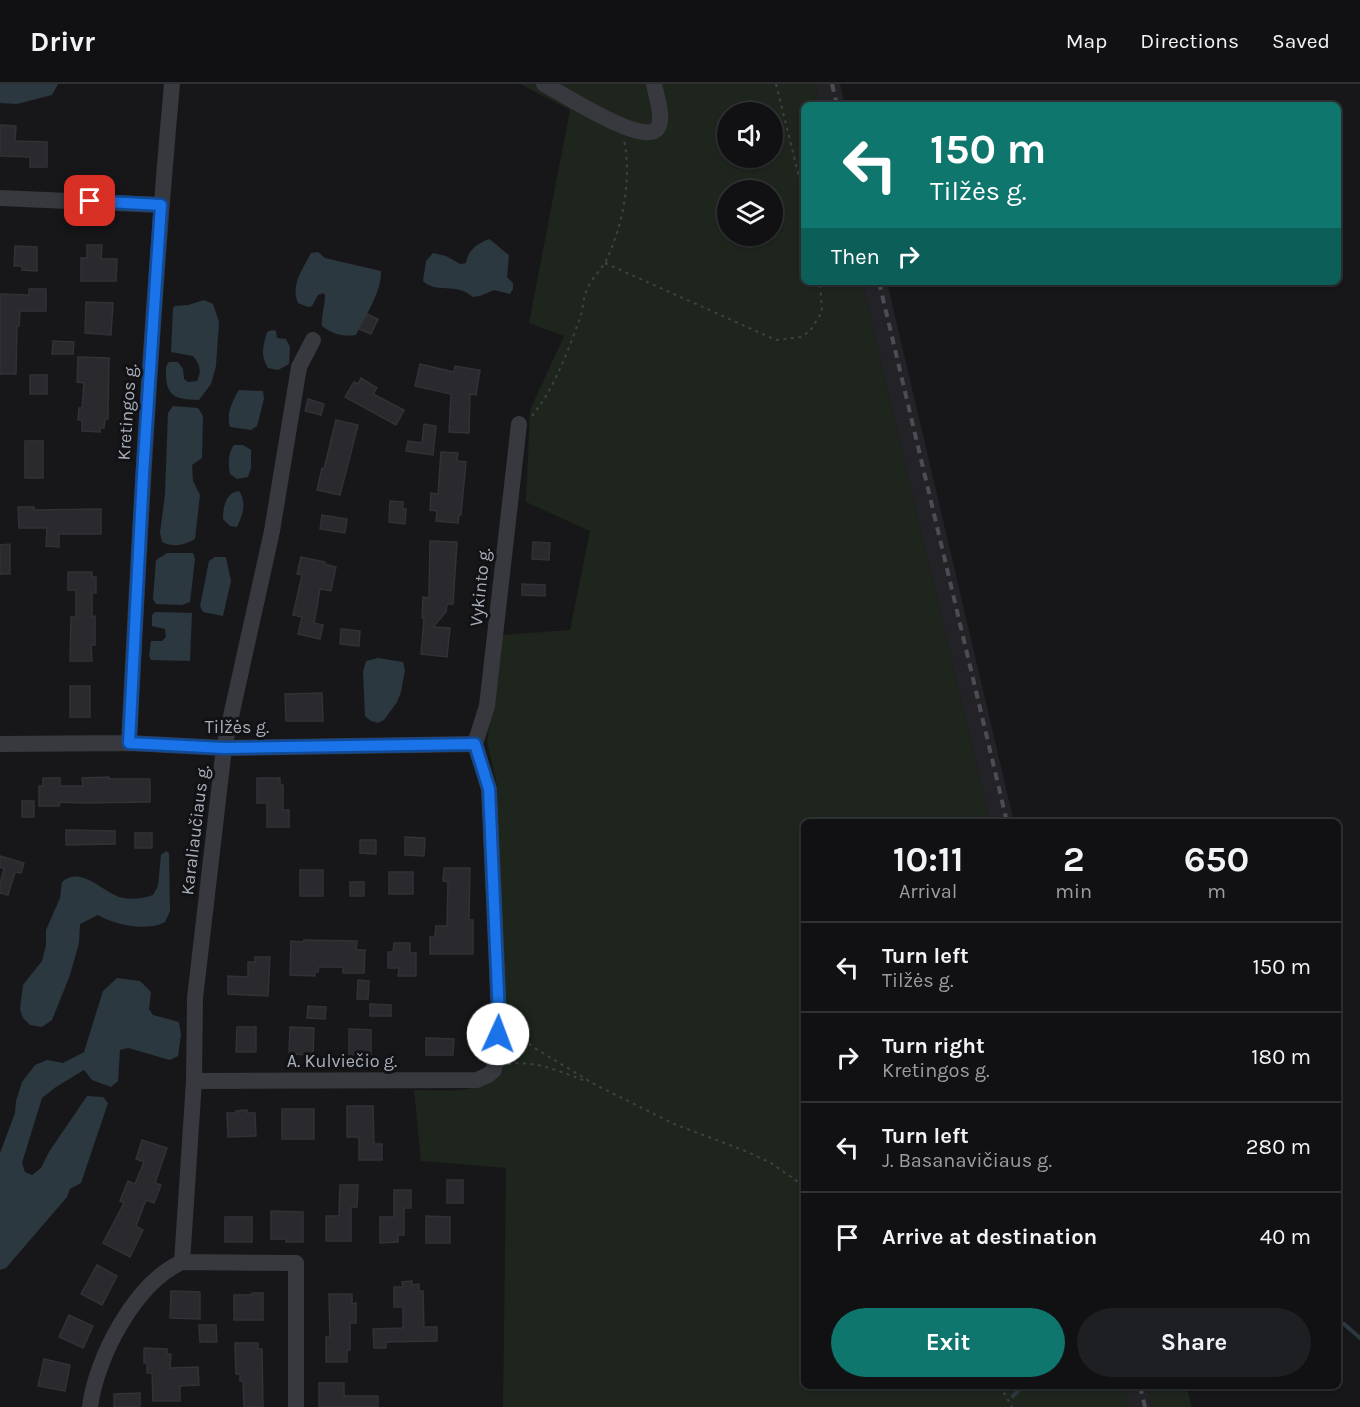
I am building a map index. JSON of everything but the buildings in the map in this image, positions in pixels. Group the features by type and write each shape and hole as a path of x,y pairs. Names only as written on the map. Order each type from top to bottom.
{"street":[{"name":"Kretingos g.","path":"129,743 143,474 161,205 172,84"},
{"path":"544,84 621,126 644,133 658,128 660,121 654,84"},
{"path":"0,198 161,205"},
{"name":"Karaliaučiaus g.","path":"182,1262 194,1081 195,998 224,748 272,531 299,367 313,339"},
{"name":"Vykinto g.","path":"475,744 487,705 519,424"},
{"name":"Tilžės g.","path":"0,744 129,743 224,748 475,744"},
{"path":"475,744 489,789 499,1016 491,1073"},
{"name":"A. Kulviečio g.","path":"194,1081 477,1080 491,1073"},
{"path":"90,1407 96,1375 120,1327 151,1284 170,1267 182,1262 296,1263 296,1407"}],"path":[{"path":"776,84 801,186"},
{"path":"519,424 533,416 549,388 567,352 581,316 587,290 604,263 613,243 622,213 626,151 621,126"},
{"path":"604,263 776,340 801,337 810,331 822,312 820,285"},
{"path":"499,1016 532,1047 594,1084 674,1124 771,1163 801,1184"},
{"path":"491,1073 515,1063 536,1064 594,1084"},
{"path":"1002,1389 1012,1407"}],"shaded area":[{"path":"0,84 58,84 52,95 17,104 0,103"},
{"path":"520,84 815,84 819,102 801,102 801,285 863,285 989,819 801,819 801,1389 1125,1389 1129,1407 503,1407 506,1168 421,1161 414,1090 470,1089 481,1086 500,1075 506,1013 497,785 487,742 501,635 570,630 590,531 526,502 530,410 564,336 529,323 570,110"},
{"path":"815,84 840,84 844,102 819,102"},
{"path":"489,239 509,255 507,277 513,283 510,294 494,290 473,297 460,290 434,287 423,281 426,261 433,253 446,256 460,264 466,263 474,248"},
{"path":"318,252 325,258 381,271 376,295 356,335 338,334 322,326 325,295 323,293 318,295 312,306 308,307 298,303 296,283 298,277 311,253"},
{"path":"863,285 888,285 1013,819 989,819"},
{"path":"204,300 213,304 219,322 216,366 211,384 199,400 180,398 172,393 167,384 166,369 169,362 178,362 183,369 184,379 188,382 197,381 200,371 193,356 171,352 173,308"},
{"path":"276,331 277,338 286,339 290,347 289,364 278,370 268,368 263,355 267,332"},
{"path":"239,390 263,391 264,399 257,426 251,430 230,427 230,408"},
{"path":"173,406 198,408 203,416 202,458 192,465 193,481 200,495 195,539 175,545 162,542 160,533 165,494 168,413"},
{"path":"234,445 243,445 251,450 251,468 248,477 237,479 230,474 229,458"},
{"path":"239,491 243,500 242,513 237,527 230,526 223,519 225,505 231,494"},
{"path":"167,553 193,553 195,559 190,602 182,605 156,604 153,599 156,560"},
{"path":"215,557 226,557 231,581 223,616 203,612 200,606 209,561"},
{"path":"155,612 192,613 190,661 151,660 149,656 151,641 162,641 166,637 165,629 152,626 152,615"},
{"path":"378,658 403,662 405,670 397,702 384,720 378,723 365,716 363,672 366,661"},
{"path":"166,851 169,853 170,911 165,922 141,927 114,922 98,915 80,924 79,943 70,975 52,1020 42,1027 30,1025 23,1018 20,1009 23,985 42,961 46,945 46,930 60,898 62,882 69,878 83,878 119,897 132,899 153,895 158,886 161,855"},
{"path":"117,978 140,981 151,992 149,1009 153,1015 179,1022 181,1035 178,1056 170,1060 128,1048 120,1050 118,1081 111,1087 92,1080 84,1070 42,1098 22,1163 25,1172 32,1175 41,1168 49,1152 87,1096 103,1097 108,1103 81,1183 70,1189 67,1197 6,1268 0,1270 0,1153 15,1113 22,1082 35,1065 47,1060 63,1063 84,1052 103,991"},
{"path":"1125,1389 1148,1389 1152,1407 1129,1407"},
{"path":"1148,1389 1187,1389 1192,1407 1152,1407"}],"waterway":[{"path":"1341,1323 1360,1338"},
{"path":"1013,1396 1020,1389"}],"railway":[{"path":"832,84 836,102"},
{"path":"880,285 1006,819"},
{"path":"1141,1389 1145,1407"}],"route":[{"path":"90,201 161,205 143,474 129,743 224,748 475,744 489,789 498,1034"}]}
